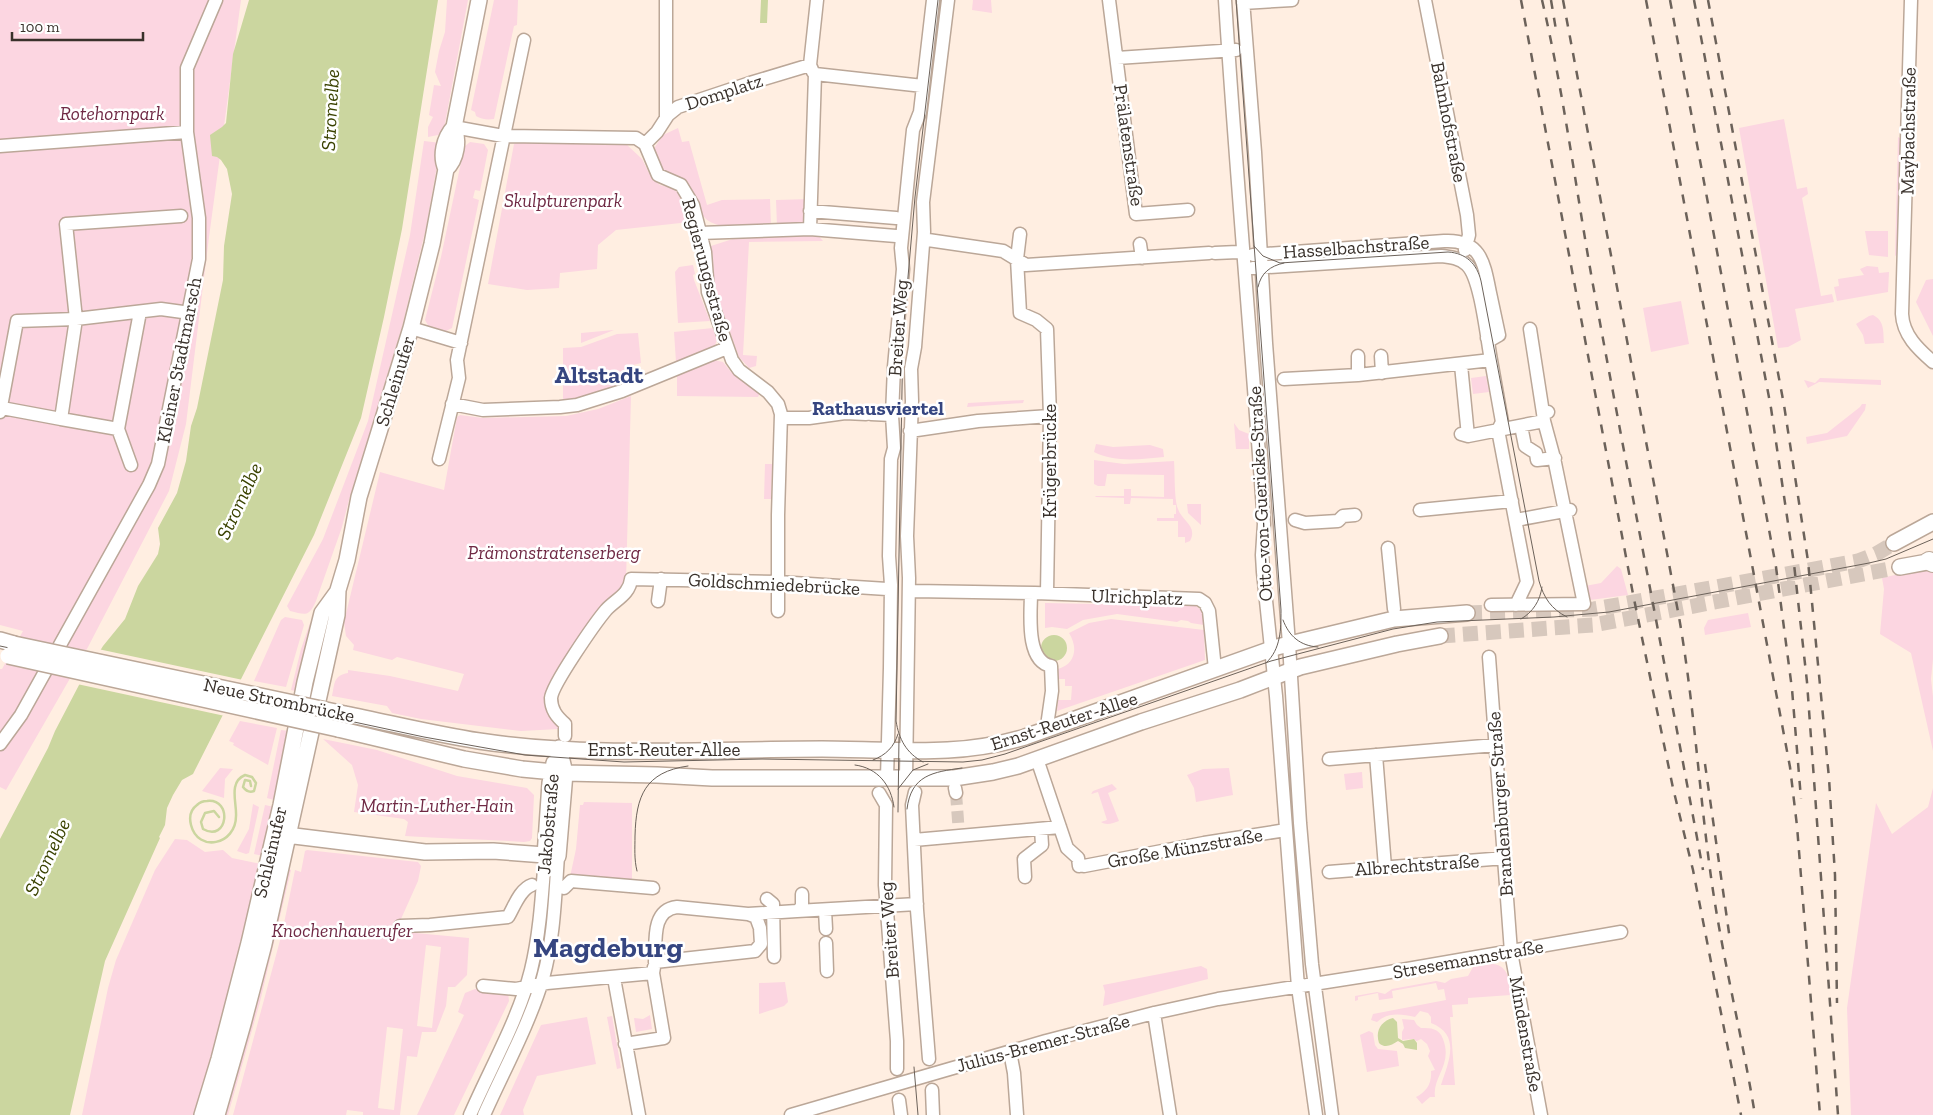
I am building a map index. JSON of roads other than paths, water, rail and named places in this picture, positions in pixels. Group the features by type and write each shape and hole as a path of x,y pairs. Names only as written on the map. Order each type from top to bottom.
{"main road":[{"name":"Schleinufer","path":"202,1115 281,834 337,615 338,590 361,490 411,328 432,244 446,170 453,164 458,137 454,127 479,0"},
{"path":"1894,543 1933,522"},
{"path":"1900,567 1932,562"},
{"name":"Ernst-Reuter-Allee","path":"562,742 600,750 830,749 959,751 1005,743 1038,733 1289,644 1394,619 1467,613"},
{"name":"Ernst-Reuter-Allee","path":"558,772 657,774 712,778 945,778 971,776 1002,770 1037,759 1141,722 1240,690 1290,671 1398,644 1440,636"},
{"name":"Neue Strombrücke","path":"5,648 479,741 562,742"},
{"name":"Neue Strombrücke","path":"5,648 464,759 522,769 558,772"},
{"name":"Jakobstraße","path":"552,856 562,742"},
{"name":"Schleinufer","path":"217,1115 248,1007 281,834"},
{"path":"281,834 424,852 493,851 552,856"}],"street":[{"name":"Kleiner Stadtmarsch","path":"0,744 21,715 154,475 158,464 190,312 199,259 199,218 187,132 187,68 216,0"},
{"name":"Domplatz","path":"666,0 666,117"},
{"path":"810,229 813,69 817,0"},
{"name":"Breiter Weg","path":"887,778 891,585 889,556 891,468 894,441 892,415 903,266 901,248 913,132 920,112 933,0"},
{"name":"Breiter Weg","path":"906,778 909,578 907,536 912,401 911,369 915,347 924,232 923,202 948,0"},
{"path":"1109,0 1117,58 1246,50"},
{"name":"Otto-von-Guericke-Straße","path":"1226,0 1241,254 1246,268 1264,524 1262,555 1298,987 1316,1115"},
{"path":"1243,2 1292,0"},
{"name":"Bahnhofstraße","path":"1425,0 1466,208 1469,235 1464,262"},
{"name":"Maybachstraße","path":"1911,0 1902,319 1906,333 1933,362"},
{"name":"Otto-von-Guericke-Straße","path":"1243,2 1255,145 1260,254 1289,644 1300,823 1314,985 1332,1115"},
{"path":"439,459 459,378 457,360 524,40"},
{"name":"Prälatenstraße","path":"1117,58 1136,214 1188,210"},
{"path":"813,69 923,86"},
{"name":"Domplatz","path":"666,117 673,110 681,106 813,69"},
{"path":"454,127 503,136 632,137 639,139 645,144 657,132 666,117"},
{"path":"0,146 187,132"},
{"name":"Regierungsstraße","path":"645,144 657,174 679,183 686,191 695,211 706,262 708,292 727,348 736,366 764,388 779,407 782,418 778,528 778,611"},
{"path":"810,211 854,209 896,218"},
{"path":"854,209 854,233"},
{"path":"61,419 76,319 66,224 181,216"},
{"path":"700,233 810,229 896,236"},
{"path":"1017,259 1020,234"},
{"name":"Hasselbachstraße","path":"928,240 1003,251 1026,265 1094,265 1142,258 1212,253 1260,254 1444,241 1466,244"},
{"path":"1140,244 1142,258"},
{"path":"1466,244 1475,250 1483,264 1500,335 1492,339 1487,338"},
{"name":"Hasselbachstraße","path":"1246,268 1436,256 1451,257 1464,262"},
{"name":"Krügerbrücke","path":"1017,259 1020,313 1036,320 1047,329 1050,416 1047,593"},
{"path":"1464,262 1471,270 1475,279 1487,338 1502,422 1498,430"},
{"path":"118,429 1,410 17,321 76,319 162,309 190,312"},
{"path":"131,466 118,429 140,312"},
{"path":"411,328 461,343"},
{"path":"1491,605 1584,604 1567,508 1545,415 1530,329"},
{"path":"1917,345 1933,352"},
{"path":"452,404 483,410 577,405 622,391 727,348"},
{"path":"1358,356 1371,375"},
{"path":"1371,375 1381,356"},
{"path":"1284,379 1371,375 1491,360"},
{"path":"1461,365 1465,435 1521,426 1545,415"},
{"path":"782,418 809,418 845,413 892,415"},
{"path":"910,432 978,421 1050,416"},
{"path":"1516,605 1528,582 1526,518 1512,501 1515,450 1521,426"},
{"path":"1498,430 1515,450 1536,453 1538,460 1554,456"},
{"path":"1420,510 1512,501"},
{"path":"1526,518 1567,508"},
{"path":"1295,520 1305,523 1338,521 1343,516 1355,515"},
{"path":"1388,548 1394,609"},
{"name":"Goldschmiedebrücke","path":"562,742 565,724 552,708 552,692 606,611 628,590 631,578 778,582 887,589"},
{"name":"Goldschmiedebrücke","path":"658,601 661,579"},
{"name":"Ulrichplatz","path":"914,591 1047,593 1199,599 1206,605 1209,611 1215,669"},
{"path":"1031,593 1032,646 1040,660 1051,666 1052,691 1048,719"},
{"path":"1273,677 1286,656 1289,644"},
{"name":"Brandenburger Straße","path":"1489,657 1511,952"},
{"path":"1329,759 1496,745"},
{"path":"1376,755 1385,867"},
{"path":"914,840 1060,828 1037,759"},
{"name":"Breiter Weg","path":"916,792 912,804 917,904 929,1059"},
{"name":"Breiter Weg","path":"879,793 886,805 887,905 898,1044 897,1069"},
{"name":"Große Münzstraße","path":"1060,828 1067,848 1078,858 1082,866 1286,830"},
{"path":"1025,877 1024,859 1042,845 1041,829"},
{"name":"Jakobstraße","path":"484,1115 541,984 551,934 552,856"},
{"name":"Jakobstraße","path":"470,1115 517,1011 525,988 538,935 552,856"},
{"name":"Albrechtstraße","path":"1329,872 1504,858"},
{"path":"564,888 571,882 653,888"},
{"path":"400,926 508,917 521,894 528,886 532,885"},
{"path":"797,911 802,907 802,894"},
{"path":"767,899 773,904 774,911 774,957"},
{"path":"748,914 917,904"},
{"path":"483,986 516,989 541,984 614,978 654,967 754,951 760,945 760,928 755,916 677,907 669,909 662,915 658,924 654,967 664,1038 625,1044"},
{"path":"825,910 826,929"},
{"name":"Stresemannstraße","path":"1314,985 1620,932"},
{"path":"826,943 827,971"},
{"name":"Mindenstraße","path":"1511,952 1541,1115"},
{"path":"614,978 639,1115"},
{"path":"1298,987 1314,985"},
{"name":"Julius-Bremer-Straße","path":"791,1115 1154,1013 1218,999 1298,987"},
{"path":"1154,1013 1170,1115"},
{"path":"1010,1052 1014,1073 1017,1115"},
{"path":"932,1090 933,1115"},
{"path":"900,1100 901,1115"}],"water":[{"name":"Stromelbe","path":"249,0 438,0 402,229 384,317 361,418 314,535 193,774 182,780 173,795 167,808 165,825 160,838 105,961 70,1115 0,1115 0,839 79,685 103,646 125,619 138,586 158,554 160,544 158,528 177,493 186,461 191,426 197,408 223,280 224,246 232,194 227,169 221,160 212,156 210,135 226,123 233,54"},
{"path":"761,0 768,0 767,23 760,23"},
{"path":"1054,635 1063,639 1067,648 1063,657 1054,661 1045,657 1041,648 1045,639"},
{"path":"1393,1018 1397,1022 1398,1038 1403,1041 1414,1039 1417,1043 1417,1050 1405,1048 1398,1041 1386,1046 1379,1043 1378,1034 1380,1027 1385,1021"}],"waterway":[{"path":"219,817 214,811 205,813 201,822 203,829 211,832 218,830 222,826 224,812 221,806 215,802 206,801 198,804 191,811 190,816 195,834 208,842 216,842 230,834 236,816 234,793 237,783 245,775 252,777 256,783 252,792 245,790 243,787 245,780 250,781 251,786"}],"tunnel":[{"path":"1467,613 1594,609 1858,561 1876,554 1894,543"},
{"path":"1440,636 1593,625 1900,567"},
{"path":"956,793 959,834"}],"tram line":[{"path":"923,762 904,745 896,721 903,334 915,197 938,0"},
{"path":"1236,0 1281,610 1277,645 1266,663"},
{"path":"1254,246 1263,256 1280,263 1448,252 1470,260 1477,269 1481,281 1539,581 1543,593 1549,602 1567,617"},
{"path":"1258,287 1261,278 1267,271 1274,266 1284,263"},
{"path":"0,646 424,737 525,755 624,762 762,759 963,762 982,760 1005,754 1271,661 1393,629 1437,622 1554,617 1609,612 1869,563 1886,559 1933,539"},
{"path":"1521,619 1535,606 1540,597 1542,587"},
{"path":"1283,620 1288,631 1296,639 1306,645 1318,647"},
{"path":"873,760 889,750 898,734"},
{"path":"898,812 899,737"},
{"path":"898,789 913,770 928,764"},
{"path":"855,765 870,770 882,779 890,792 894,807"},
{"path":"637,871 635,836 641,798 653,780 673,769 688,766"},
{"path":"907,809 913,789 925,777 942,771 962,768"},
{"path":"914,1067 918,1115"}],"railway":[{"path":"1521,0 1633,594 1673,788 1693,870 1741,1115"},
{"path":"1542,0 1557,71 1593,285 1703,870"},
{"path":"1551,0 1556,30"},
{"path":"1563,0 1679,617 1689,682 1716,907 1755,1115"},
{"path":"1646,0 1790,767 1797,826 1820,1115"},
{"path":"1670,0 1776,567 1792,689 1801,799"},
{"path":"1694,0 1771,408 1794,564 1807,682 1838,1115"},
{"path":"1708,0 1784,405 1808,561 1829,778 1835,875 1837,1003"},
{"path":"1705,764 1730,940"}],"district":[{"name":"Altstadt","path":"599,374"},
{"name":"Rathausviertel","path":"878,408"},
{"name":"Magdeburg","path":"608,947"}],"park label":[{"name":"Rotehornpark","path":"112,113"},
{"name":"Skulpturenpark","path":"563,200"},
{"name":"Prämonstratenserberg","path":"554,552"},
{"name":"Martin-Luther-Hain","path":"437,805"},
{"name":"Knochenhauerufer","path":"342,930"}]}
